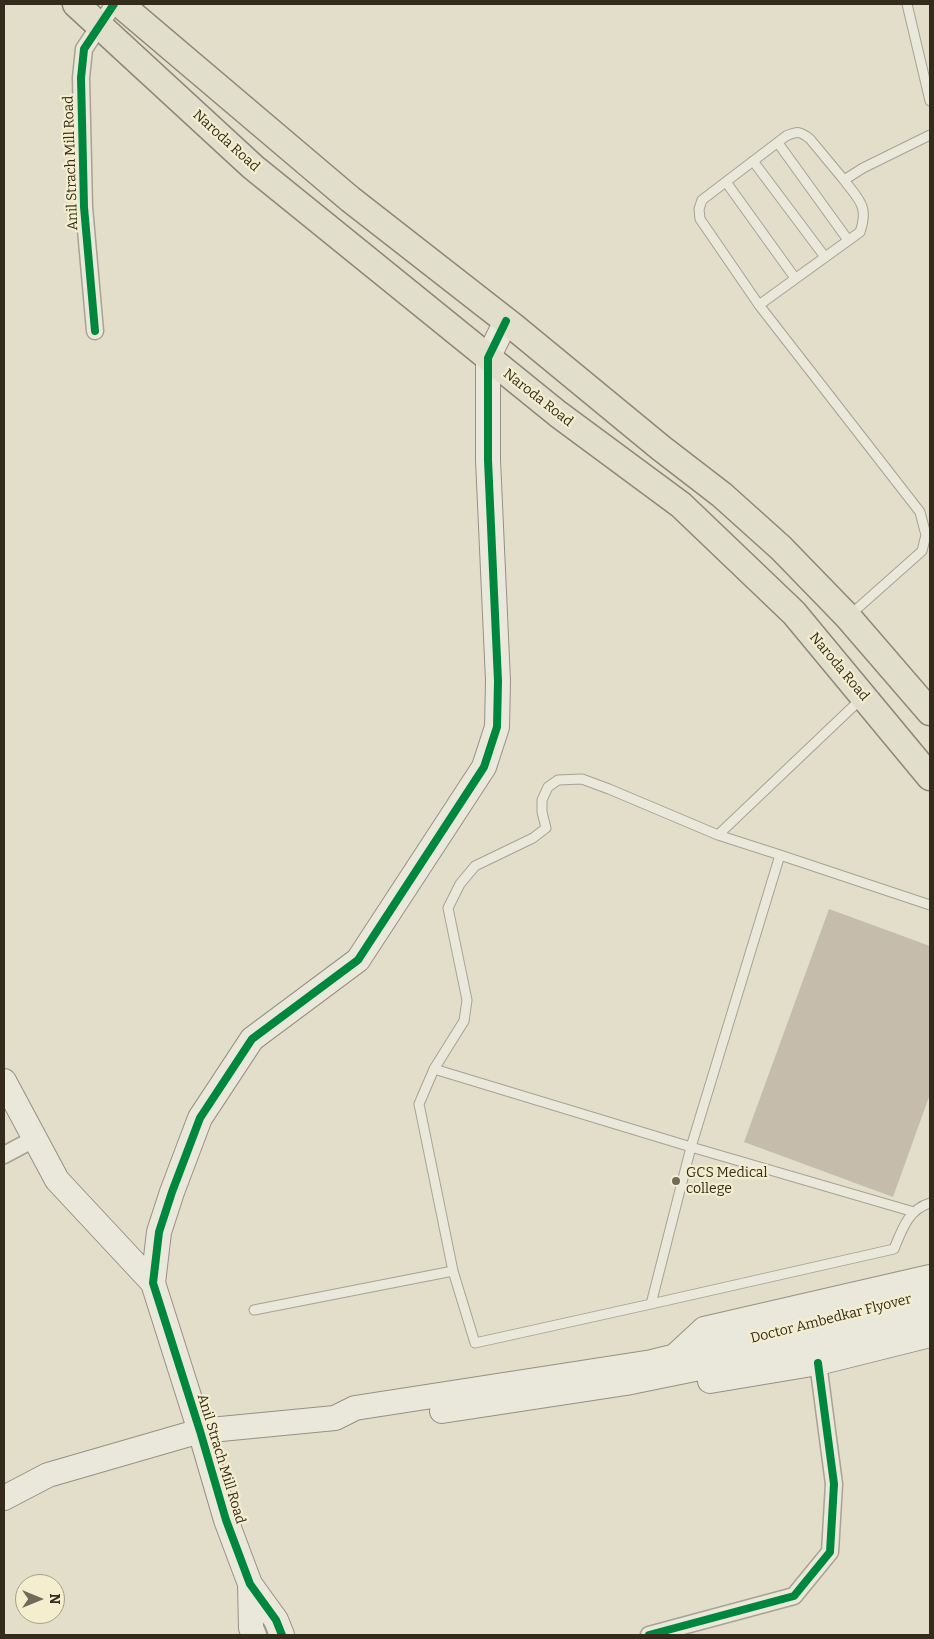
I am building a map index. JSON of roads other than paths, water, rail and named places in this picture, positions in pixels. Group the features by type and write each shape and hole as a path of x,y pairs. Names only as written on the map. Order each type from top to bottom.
{"main road":[{"name":"Naroda Road","path":"76,4 253,167 558,414 681,505 794,613 930,777"},
{"path":"120,4 350,199 506,321 661,448 722,495 780,548 848,617 930,712"}],"street":[{"name":"Anil Strach Mill Road","path":"95,331 84,207 81,98 84,48 114,4"},
{"path":"152,1283 159,1232 200,1118 252,1039 358,960 484,767 497,727 498,681 488,460 488,358 506,321"},
{"path":"4,1081 57,1180 152,1283"},
{"path":"4,1155 34,1139"},
{"path":"675,1365 704,1330 930,1277"},
{"name":"Anil Strach Mill Road","path":"152,1283 200,1431 226,1520 250,1584 276,1620 279,1634"},
{"name":"Doctor Ambedkar Flyover","path":"732,1352 930,1294"},
{"name":"Doctor Ambedkar Flyover","path":"732,1352 930,1311"},
{"path":"675,1365 700,1383 818,1363 930,1334"},
{"path":"4,1498 48,1475 200,1431 335,1418 355,1408 652,1362 675,1365 732,1352"},
{"path":"649,1635 794,1596 830,1552 834,1484 818,1363"},
{"name":"Anil Strach Mill Road","path":"250,1584 251,1628 254,1635"}],"lane":[{"path":"907,4 930,101"},
{"path":"759,305 860,232 865,218 862,205 821,150 804,134 797,132 786,136 702,200 699,209 700,219 759,305 920,512 926,535 922,551 848,617"},
{"path":"844,180 863,168 930,135"},
{"path":"778,143 848,240"},
{"path":"753,161 825,257"},
{"path":"726,182 795,278"},
{"path":"718,836 864,696"},
{"path":"930,905 718,836 582,779 558,780 548,786 542,800 542,812 546,828 532,838 475,866 460,884 448,908 467,1000 464,1021 434,1069 419,1104 453,1271 475,1343 894,1248 905,1223 920,1206 930,1203"},
{"path":"651,1304 691,1147 780,855"},
{"path":"434,1069 914,1212"},
{"path":"254,1310 453,1271"}],"place":[{"name":"GCS Medical college","path":"676,1181"}]}
